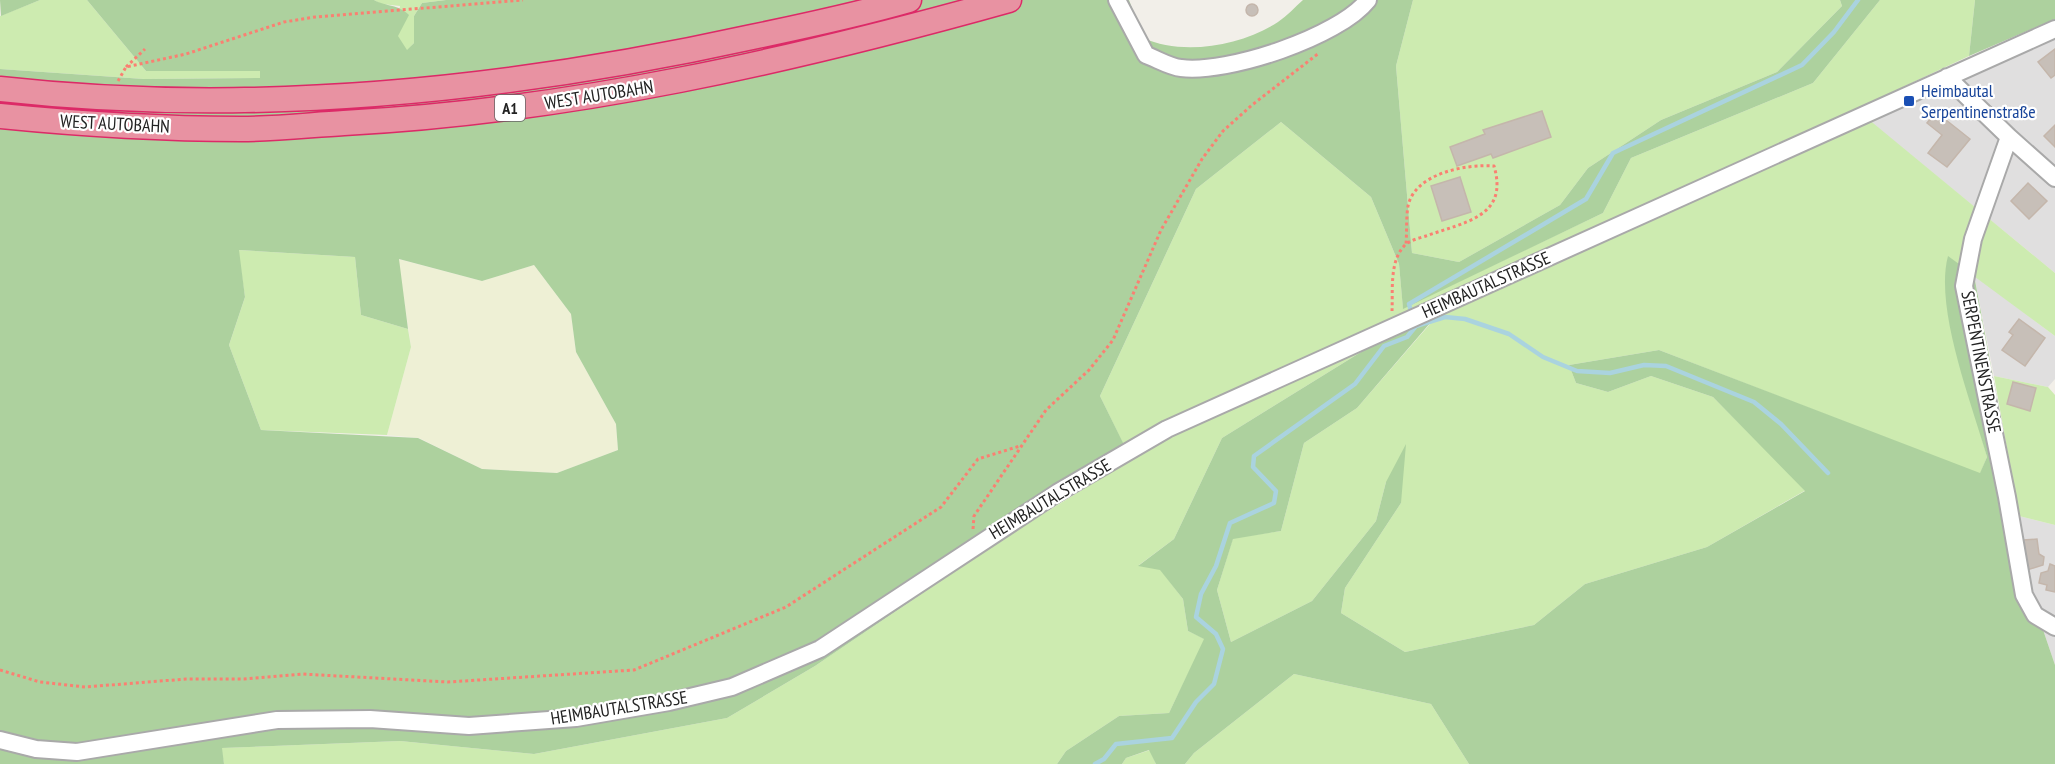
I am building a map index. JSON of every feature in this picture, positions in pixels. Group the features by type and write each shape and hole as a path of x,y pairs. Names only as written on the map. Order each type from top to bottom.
{"highway":[{"name":"WEST AUTOBAHN","path":"0,89 116,98 217,100 315,98 411,91 559,74 692,51 866,12 909,0"},
{"name":"WEST AUTOBAHN","path":"0,116 91,125 243,129 425,118 555,102 693,79 872,39 1009,0"}],"street":[{"path":"1117,0 1146,55 1180,68 1231,65 1306,41 1361,9 1368,0"},
{"name":"HEIMBAUTALSTRASSE","path":"0,740 36,749 77,752 277,720 370,719 469,726 576,718 669,702 732,687 820,649 1057,493 1167,429 2055,29"},
{"path":"1947,77 2055,178"},
{"name":"SERPENTINENSTRASSE","path":"2009,137 1973,239 1964,286 2007,497 2024,595 2035,615 2055,627"}],"path":[{"path":"126,67 186,54 284,22 315,16 523,0"},
{"path":"116,98 118,79 126,67 144,49"},
{"path":"970,549 975,516 1020,446 1046,410 1089,370 1113,340 1161,230 1209,150 1223,132 1252,105 1321,51"},
{"path":"1398,325 1395,261 1406,244 1408,205 1418,186 1443,173 1465,167 1494,166 1499,182 1496,201 1478,217 1406,244"},
{"path":"0,670 40,682 85,687 186,679 302,674 448,682 634,670 786,607 941,507 978,459 1020,446"}],"shaded area":[{"path":"2055,19 2055,273 1855,109"},
{"path":"1974,275 2055,336 2055,379 2048,387 1994,376"},
{"path":"2019,516 2055,525 2055,665 2026,580"}],"green space":[{"path":"0,0 40,0 1,16"},
{"path":"40,0 87,0 146,71 260,71 260,78 144,79 0,69 0,16"},
{"path":"87,0 374,0 401,9 409,15 398,36 407,50 414,43 414,16 422,3 446,0 1129,0 1143,38 1176,46 1194,47 1212,46 1247,37 1281,20 1303,0 1413,0 1396,66 1412,253 1459,262 1560,205 1588,168 1661,120 1777,72 1842,6 1840,0 1880,0 1813,83 1631,158 1603,213 1403,309 1399,264 1371,197 1281,122 1196,189 1100,396 1131,459 1007,536 815,666 727,718 534,754 400,741 222,748 224,764 0,764 0,69 144,79 260,78 260,71 146,71","holes":["239,250 355,257 361,315 408,329 399,259 482,281 534,265 571,314 576,352 616,424 618,450 557,473 482,469 418,438 261,430 229,345 245,297"]},
{"path":"374,0 446,0 422,3 414,16 414,43 407,51 397,36 400,6 381,4"},
{"path":"1413,0 1840,0 1842,6 1777,72 1661,120 1588,168 1560,205 1459,262 1412,253 1396,66"},
{"path":"1880,0 1975,0 1969,56 1856,109 2055,273 2055,336 1948,257 1949,320 1987,457 1980,474 1659,350 1569,365 1576,383 1608,392 1651,376 1713,397 1806,490 1707,547 1585,584 1534,625 1405,652 1341,613 1345,588 1401,503 1386,482 1376,521 1312,601 1231,642 1217,590 1233,538 1281,531 1304,443 1357,408 1430,324 1387,336 1222,438 1174,539 1139,565 1160,569 1183,599 1188,631 1205,639 1169,713 1119,716 1066,751 1057,764 224,764 221,748 400,741 534,754 727,718 815,666 1007,536 1131,460 1100,396 1196,189 1281,122 1371,197 1399,264 1403,308 1603,213 1631,158 1813,83"},
{"path":"1975,0 2055,0 2055,19 1969,56"},
{"path":"238,250 355,257 361,315 408,329 411,347 387,435 261,430 229,345 245,297"},
{"path":"1948,256 1974,275 2019,516 2026,580 2055,665 2055,764 1469,764 1431,704 1294,674 1194,753 1185,764 1156,764 1149,750 1126,758 1122,764 1057,764 1066,751 1119,716 1169,713 1204,639 1188,631 1183,599 1160,570 1138,566 1174,539 1222,438 1387,336 1431,322 1357,408 1304,443 1281,531 1233,539 1217,590 1231,642 1312,601 1376,521 1386,482 1406,444 1401,503 1345,588 1341,613 1405,652 1534,625 1585,584 1707,547 1805,491 1713,397 1651,376 1608,392 1576,383 1569,365 1659,350 1980,473 1987,457 1964,384 1950,328 1945,277"},
{"path":"398,259 482,281 534,265 571,314 576,352 616,424 618,450 557,473 482,469 419,438 387,435 411,347"},
{"path":"1994,376 2048,387 2055,395 2055,525 2019,516"},
{"path":"1294,674 1431,704 1469,764 1185,764 1194,753"},
{"path":"1150,750 1156,764 1122,764 1126,758"}],"building":[{"path":"1252,4 1258,10 1252,16 1246,10"},
{"path":"2055,49 2055,75 2051,78 2038,62"},
{"path":"1542,111 1551,137 1493,158 1491,154 1457,166 1450,147 1485,134 1483,130"},
{"path":"1936,112 1970,139 1947,167 1928,153 1942,135 1927,123"},
{"path":"2055,125 2055,147 2044,136"},
{"path":"1460,177 1471,212 1442,221 1431,186"},
{"path":"2028,183 2047,201 2029,219 2011,201"},
{"path":"2019,319 2045,338 2025,366 2002,350 2013,335 2009,332"},
{"path":"2013,382 2036,388 2030,411 2007,404"},
{"path":"2037,539 2039,554 2044,557 2043,565 2027,570 2024,540"},
{"path":"2050,564 2055,566 2055,592 2046,590 2047,585 2039,583 2041,573 2048,571"}],"waterway":[{"path":"1412,315 1409,304 1586,199 1613,153 1802,65 1834,32 1858,0"},
{"path":"1095,764 1104,759 1116,744 1172,738 1196,702 1214,684 1223,649 1216,634 1196,617 1201,594 1216,566 1230,523 1274,503 1276,491 1253,467 1254,456 1355,384 1384,346 1407,337 1416,326 1445,317 1465,319 1509,334 1543,357 1577,371 1610,373 1644,365 1666,366 1754,402 1781,424 1828,473"}],"place":[{"name":"Heimbautal Serpentinenstraße","path":"1909,101"}]}
